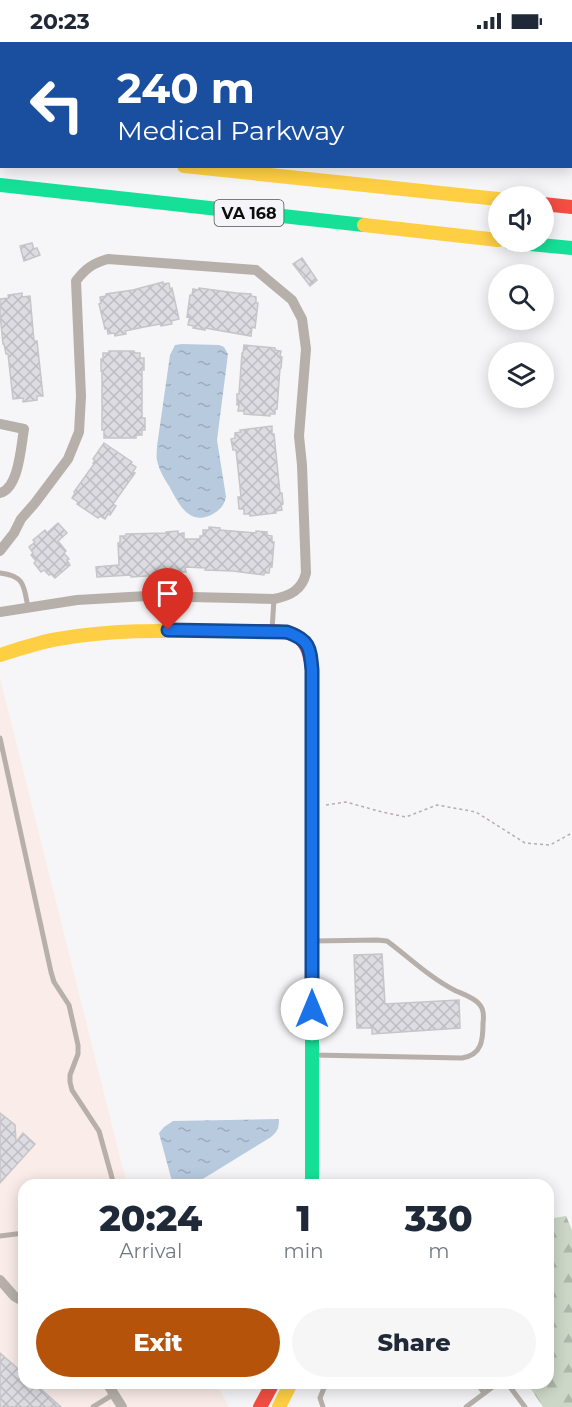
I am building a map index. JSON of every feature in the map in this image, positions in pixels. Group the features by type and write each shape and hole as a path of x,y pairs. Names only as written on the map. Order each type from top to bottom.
{"main road":[{"name":"VA 168","path":"203,168 488,198"},
{"name":"VA 168","path":"0,186 488,239"},
{"path":"554,205 572,207"},
{"path":"554,244 572,248"},
{"path":"0,655 55,639 95,633 148,630 287,632 303,639 307,644 312,670 312,1179"},
{"path":"262,1406 270,1389"},
{"path":"279,1407 288,1389"}],"street":[{"path":"0,551 21,519 36,503 68,459 79,432 81,396 76,281 83,270 95,262 108,259 256,270 292,300 302,319 306,349 298,436 302,465 306,573 304,582 297,591 287,597 274,599 147,596 77,600 0,612"},
{"path":"0,424 24,429 14,480 7,491 0,493"},
{"path":"0,1280 18,1298"},
{"path":"111,1389 122,1407"}],"lane":[{"path":"0,573 14,576 20,581 24,588 28,608"},
{"path":"272,632 274,599"},
{"path":"0,738 51,972 69,1005 78,1045 78,1054 69,1082 99,1131 112,1179"},
{"path":"312,941 387,941 442,984 477,1001 484,1013 483,1041 475,1053 469,1057 312,1055"},
{"path":"0,1236 18,1234"},
{"path":"323,1407 320,1398 324,1389"},
{"path":"481,1389 484,1393"},
{"path":"466,1407 490,1389"},
{"path":"512,1389 525,1407"},
{"path":"93,1407 114,1394"}],"path":[{"path":"312,807 346,802 406,817 437,805 476,812 525,843 550,845 572,833"}],"shaded area":[{"path":"0,679 125,1179 18,1179 18,1389 219,1389 229,1407 0,1407"}],"green space":[{"path":"566,1216 572,1230 572,1407 543,1407 531,1389 554,1389 554,1218"}],"water":[{"path":"175,345 219,345 224,347 228,354 217,440 226,497 219,510 203,518 190,515 180,505 162,474 157,458 170,355"},
{"path":"279,1119 279,1125 271,1137 203,1179 171,1179 159,1133 173,1121"}],"building":[{"path":"32,243 40,255 24,261 20,246"},
{"path":"302,258 317,280 310,286 293,264"},
{"path":"163,282 163,284 169,283 170,289 172,288 179,319 171,321 172,324 125,331 126,334 115,336 114,333 108,334 99,304 101,303 100,297"},
{"path":"199,288 251,294 256,297 256,303 258,303 255,328 252,327 251,336 193,328 194,326 188,325 190,295 193,289 198,290"},
{"path":"22,293 22,297 30,296 34,341 37,341 43,396 37,396 37,400 23,402 23,398 13,399 8,354 3,344 0,314 0,299"},
{"path":"244,345 275,348 281,351 275,414 270,414 270,416 244,414 244,411 238,411 237,394 239,394"},
{"path":"109,351 134,351 140,353 140,358 144,358 142,418 145,418 145,430 142,430 142,435 136,435 136,438 104,438 101,359 103,359 103,353 109,353"},
{"path":"272,426 280,493 282,493 282,510 275,511 276,513 250,516 250,514 244,514 244,509 239,509 238,497 241,497 236,450 233,450 231,439 235,438 235,433 241,432 240,430"},
{"path":"104,443 136,467 133,472 135,473 113,504 116,506 105,519 100,516 98,518 72,498 94,464 93,459"},
{"path":"58,523 67,533 58,541 66,551 64,553 70,565 55,578 44,570 41,572 34,563 36,561 29,547 35,542 33,540 45,530 47,533"},
{"path":"209,527 220,528 220,530 267,532 267,535 272,536 272,542 274,542 272,567 269,573 264,573 264,575 185,567 186,572 180,572 180,574 97,577 96,567 119,565 120,536 178,531 178,534 184,533 184,539 200,539 200,536 203,536 203,530 209,530"},
{"path":"382,954 385,1004 459,1000 460,1028 372,1034 372,1028 357,1028 354,955"},
{"path":"0,1113 15,1125 16,1142 23,1133 35,1144 0,1183"},
{"path":"0,1353 18,1369 18,1389 41,1389 61,1407 0,1407"}],"traffic: fast":[{"path":"0,185 364,225"},
{"path":"554,246 572,248"},
{"path":"312,770 312,1179"}],"traffic: slow":[{"path":"203,168 488,198"},
{"path":"364,225 488,239"},
{"path":"0,655 51,640 82,635 153,631 249,631"},
{"path":"279,1407 288,1389"}],"traffic: jam":[{"path":"554,205 572,207"},
{"path":"249,631 284,632 300,638 306,645 312,670 312,770"},
{"path":"260,1407 270,1389"}],"route":[{"path":"168,630 287,632 303,639 307,644 312,670 312,1009"}]}
